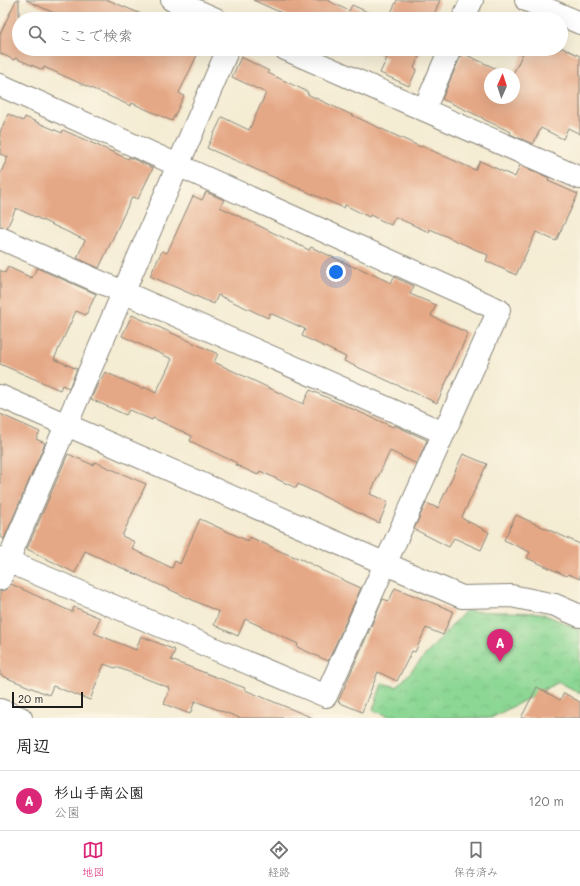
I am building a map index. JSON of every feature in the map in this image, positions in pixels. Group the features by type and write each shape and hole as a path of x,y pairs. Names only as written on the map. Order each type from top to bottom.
{"street":[{"path":"172,0 200,12"},
{"path":"466,12 472,0"},
{"path":"526,0 554,12"},
{"path":"568,18 580,23"},
{"path":"0,85 178,166 499,310 326,696 2,566 66,425 178,166 225,56"},
{"path":"301,56 580,178"},
{"path":"424,110 447,56"},
{"path":"0,238 444,433"},
{"path":"0,396 462,597 510,596 555,605 580,616"},
{"path":"0,710 21,718"}],"green space":[{"path":"465,611 541,613 580,630 580,693 559,682 491,718 394,718 373,710 382,683 397,687"}],"building":[{"path":"16,0 19,0 19,12 12,12 12,56 197,56 179,93 184,96 172,121 132,103 131,106 44,67 43,70 15,58 14,60 0,53 0,34"},
{"path":"26,0 108,0 136,12 52,12"},
{"path":"253,0 327,0 349,11 352,5 368,12 280,12"},
{"path":"397,0 440,0 435,12 391,12"},
{"path":"568,50 580,56 580,134 568,128 563,139 541,128 533,144 510,134 511,132 442,99 461,56 469,56 495,68 484,68 484,104 520,104 520,68 516,68 522,56 568,56"},
{"path":"383,56 419,56 414,68 417,69 409,86 380,73 387,58"},
{"path":"241,57 269,71 268,73 308,92 307,94 421,147 422,146 475,170 480,161 515,177 520,165 549,178 548,181 578,194 556,241 536,232 516,275 486,261 488,255 430,229 429,232 395,217 391,225 370,215 369,217 345,205 344,208 207,148 222,117 249,130 266,93 232,77"},
{"path":"8,114 23,121 25,117 62,133 63,130 128,159 129,157 153,168 138,199 132,197 99,268 77,258 85,240 16,208 7,228 0,226 0,174 8,157 0,154 0,132"},
{"path":"206,192 224,200 220,207 309,250 311,247 391,283 394,277 414,286 410,294 436,305 431,316 468,333 437,403 344,361 346,357 302,336 305,329 270,313 268,318 218,295 214,304 150,276 162,251 167,253 193,196 202,200"},
{"path":"8,267 32,278 37,268 96,294 86,315 76,311 54,359 77,369 69,388 62,385 60,390 0,364 0,270 5,273"},
{"path":"132,315 218,354 214,362 303,404 310,390 393,427 394,425 427,440 417,464 390,451 370,494 388,502 379,523 298,484 296,488 260,471 258,475 236,465 237,463 190,441 192,436 153,418 152,420 129,410 126,415 91,399 100,379 101,380 105,372 143,389 144,387 156,393 172,359 122,336"},
{"path":"0,414 40,432 36,439 45,443 4,539 0,537"},
{"path":"68,454 93,465 95,462 146,484 122,536 135,542 132,549 172,568 175,561 180,564 200,519 248,541 250,537 303,560 361,588 328,661 297,647 298,644 245,619 238,636 214,625 219,612 85,551 75,573 27,549"},
{"path":"463,454 487,464 462,517 463,519 489,532 481,550 454,538 449,547 414,529 426,503 438,508"},
{"path":"516,515 580,544 580,579 568,574 567,576 527,558 530,552 504,540"},
{"path":"11,584 72,612 74,607 100,618 94,633 136,650 141,636 175,650 171,660 245,688 245,690 313,718 240,718 195,701 190,714 164,704 170,688 116,667 115,668 104,664 90,700 53,686 49,695 0,675 0,591 7,589"},
{"path":"395,588 453,611 443,635 426,628 415,652 412,651 397,681 378,672 362,712 338,702 383,599 389,601"},
{"path":"537,687 560,700 564,693 580,702 580,718 521,718"}],"place":[{"name":"杉山手南公園","path":"500,662"}]}
